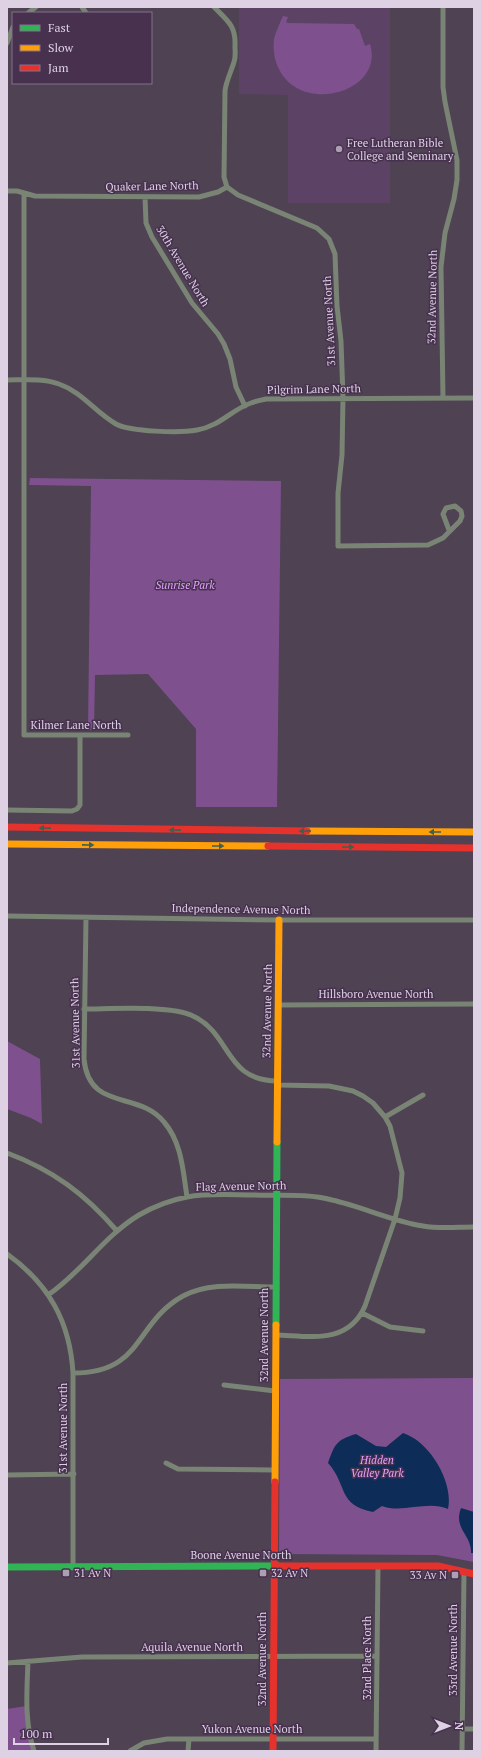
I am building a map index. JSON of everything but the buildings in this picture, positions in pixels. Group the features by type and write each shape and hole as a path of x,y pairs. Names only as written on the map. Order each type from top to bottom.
{"main road":[{"path":"7,827 474,832"},
{"path":"7,844 474,848"},
{"name":"32nd Avenue North","path":"273,1751 279,920"},
{"name":"Boone Avenue North","path":"7,1567 438,1566 474,1574"}],"street":[{"path":"214,7 229,22 234,29 235,36 235,60 226,82 225,91 224,177 227,187"},
{"name":"32nd Avenue North","path":"443,7 445,102 457,160 457,180 454,199 445,233 441,267 443,398"},
{"path":"7,43 12,30"},
{"name":"Quaker Lane North","path":"7,191 17,191 35,196 199,197 218,192 227,187"},
{"name":"31st Avenue North","path":"227,187 238,194 312,225 329,239 335,254 343,398 342,455 338,493 338,546 428,545 442,538 449,530"},
{"path":"24,193 24,380"},
{"name":"30th Avenue North","path":"145,197 146,223 152,237 192,303 218,334 224,344 230,358 236,387 245,406"},
{"name":"Pilgrim Lane North","path":"7,380 49,381 66,387 82,396 116,424 126,428 139,430 197,430 215,424 245,406 266,399 474,398"},
{"name":"Kilmer Lane North","path":"24,380 24,735 128,735"},
{"path":"455,506 461,511 462,516 460,521 449,530 443,514 446,508 455,506"},
{"path":"7,810 77,810 80,805 80,735"},
{"name":"Independence Avenue North","path":"7,916 279,920 474,920"},
{"name":"31st Avenue North","path":"86,917 84,1059 88,1078 93,1086 101,1092 144,1107 164,1121 178,1145 187,1197"},
{"name":"Hillsboro Avenue North","path":"278,1005 474,1004"},
{"path":"84,1009 168,1010 192,1015 209,1027 242,1070 259,1080 278,1083 329,1086 353,1090 373,1103 385,1117 394,1138 402,1173 400,1198 395,1219 362,1313 354,1325 335,1335 276,1335"},
{"path":"385,1117 424,1095"},
{"path":"7,1153 54,1174 95,1206 117,1231"},
{"name":"Flag Avenue North","path":"48,1295 70,1278 94,1252 117,1231 138,1216 152,1208 187,1197 214,1195 300,1195 332,1200 424,1227 474,1227"},
{"path":"7,1254 36,1279 48,1295"},
{"path":"73,1373 98,1371 118,1363 128,1355 163,1311 184,1296 209,1288 276,1287"},
{"name":"31st Avenue North","path":"48,1295 59,1314 70,1341 73,1373 73,1567"},
{"path":"362,1313 390,1327 423,1331"},
{"path":"224,1385 275,1391"},
{"path":"166,1464 178,1469 274,1470"},
{"path":"7,1475 74,1474"},
{"name":"32nd Place North","path":"376,1751 378,1566"},
{"name":"33rd Avenue North","path":"462,1751 464,1572"},
{"name":"Aquila Avenue North","path":"7,1663 82,1657 378,1656"},
{"path":"28,1661 26,1710 28,1727 34,1751"},
{"path":"463,1729 474,1729"},
{"path":"188,1739 188,1751"},
{"name":"Yukon Avenue North","path":"130,1751 144,1743 188,1739 376,1739"}],"shaded area":[{"name":"Free Lutheran Bible College and Seminary","path":"239,7 390,7 390,203 288,203 288,95 239,94"}],"green space":[{"path":"283,16 288,17 286,22 288,23 354,24 357,29 359,29 365,46 370,44 371,61 365,75 354,86 338,92 321,94 305,91 290,83 279,69 274,51 274,39"},
{"name":"Sunrise Park","path":"30,478 281,481 277,807 196,807 196,729 148,674 95,675 94,730 88,730 91,486 29,485"},
{"path":"7,1041 40,1059 42,1124 7,1109"},
{"name":"Hidden Valley Park","path":"474,1378 474,1562 437,1555 279,1554 280,1379"},
{"path":"26,1706 34,1751 7,1751 7,1709"}],"water":[{"path":"403,1433 413,1437 422,1444 438,1464 447,1487 449,1498 448,1509 423,1506 398,1509 382,1506 373,1512 362,1509 354,1504 344,1493 334,1471 328,1463 337,1444 344,1438 356,1434 376,1446 386,1447"},
{"path":"461,1508 474,1512 474,1553 471,1553 469,1541 459,1521"}],"traffic: fast":[{"path":"276,1325 277,1142"},
{"path":"7,1567 278,1566"}],"traffic: slow":[{"path":"307,831 474,832"},
{"path":"7,844 268,846"},
{"path":"277,1142 279,920"},
{"path":"275,1482 276,1325"}],"traffic: jam":[{"path":"7,827 307,831"},
{"path":"268,846 474,848"},
{"path":"273,1751 275,1482"},
{"path":"278,1566 438,1566 474,1574"}],"place":[{"name":"Free Lutheran Bible College and Seminary","path":"339,149"},
{"name":"31 Av N","path":"66,1573"},
{"name":"32 Av N","path":"263,1573"},
{"name":"33 Av N","path":"455,1575"}]}
